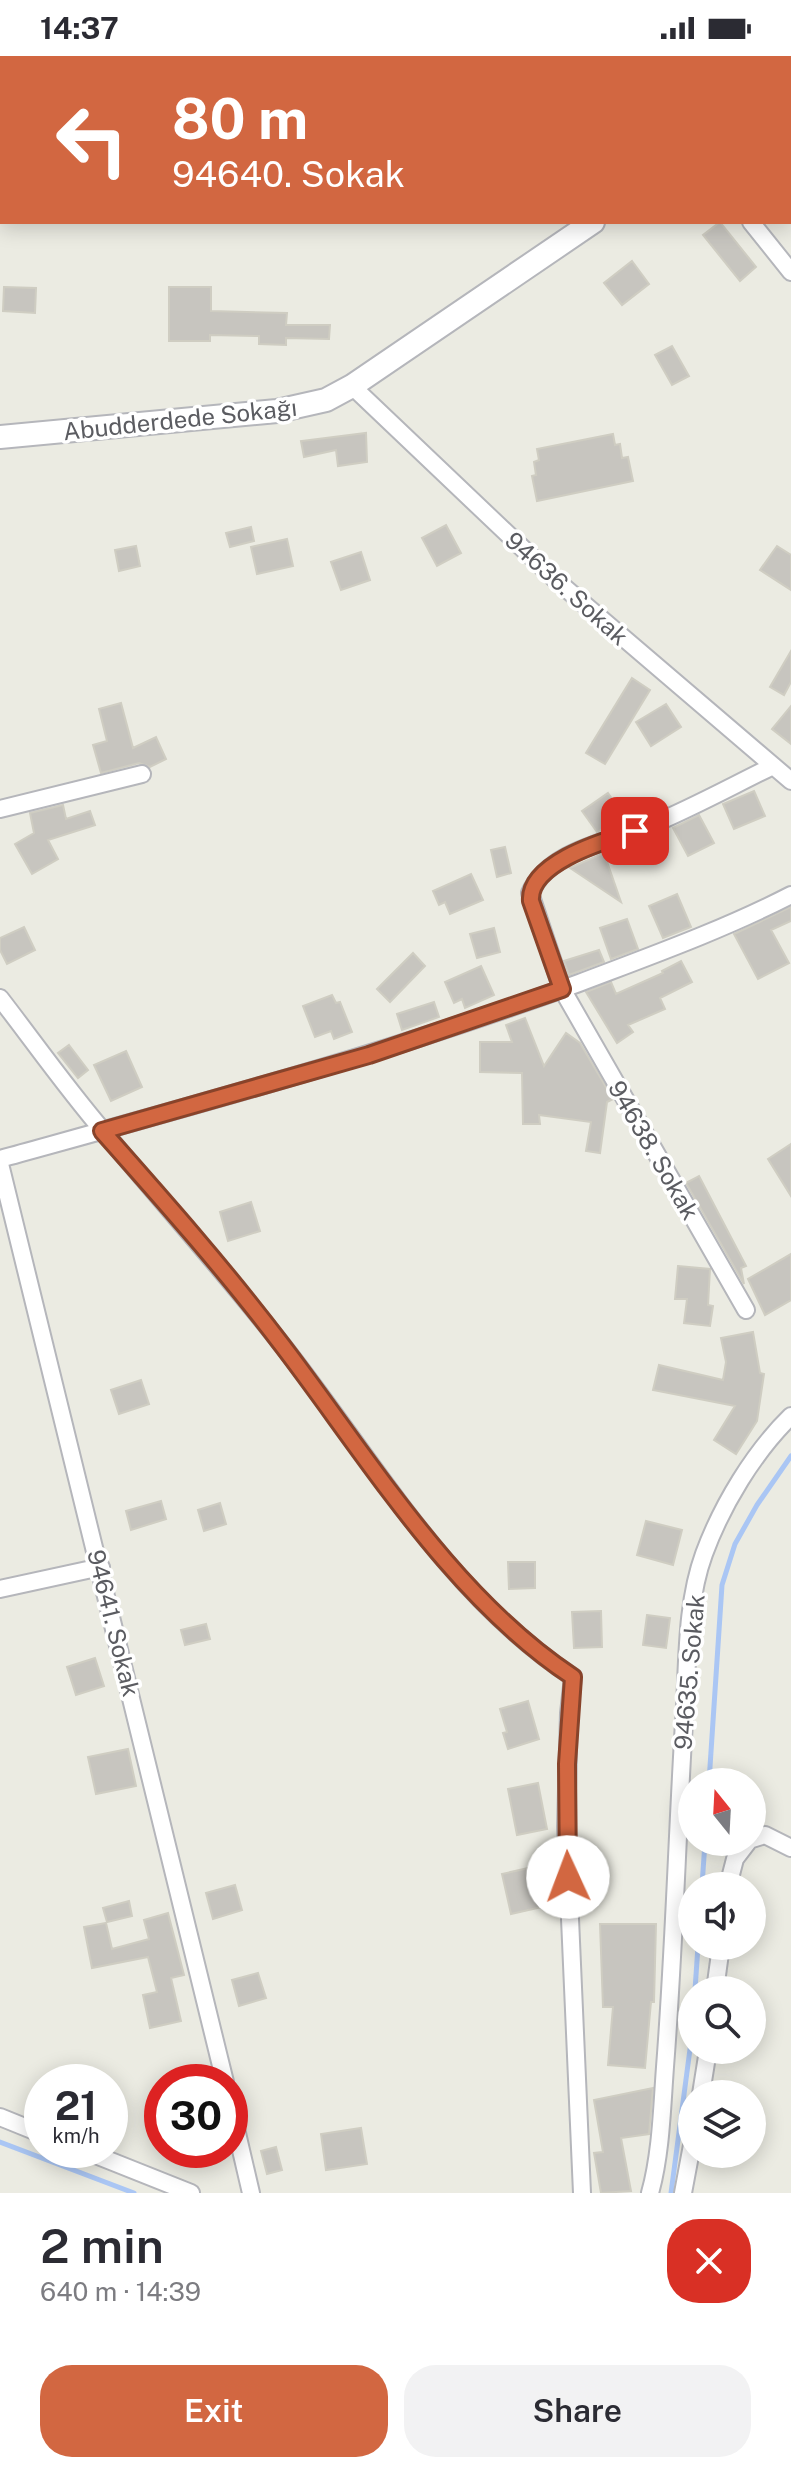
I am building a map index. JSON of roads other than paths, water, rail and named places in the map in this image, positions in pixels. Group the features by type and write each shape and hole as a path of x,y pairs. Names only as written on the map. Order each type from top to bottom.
{"street":[{"name":"Abudderdede Sokağı","path":"0,437 277,411 314,403 352,386 590,224"},
{"path":"753,224 791,272"},
{"name":"94636. Sokak","path":"352,386 557,581 791,781"},
{"name":"94638. Sokak","path":"746,1310 562,989 530,893 541,878 582,849 652,825 773,766"},
{"path":"0,809 142,774"},
{"path":"0,1162 369,1055 562,989 683,943 791,895"},
{"path":"0,998 102,1131 272,1332 402,1506 472,1590 536,1653 573,1677 566,1827 582,2193"},
{"name":"94641. Sokak","path":"0,1162 221,2064"},
{"name":"94635. Sokak","path":"650,2193 663,2094 674,1959 680,1786 695,1587 704,1555 738,1486 775,1432 791,1416"},
{"path":"0,1589 101,1567"},
{"path":"766,1836 791,1848"},
{"path":"0,2117 24,2127"},
{"path":"128,2168 191,2193"},
{"path":"245,2168 251,2193"},
{"path":"683,2193 688,2168"}],"waterway":[{"path":"710,1768 722,1585 735,1544 791,1456"},
{"path":"703,1872 704,1856"},
{"path":"696,1976 697,1960"},
{"path":"671,2193 688,2064"},
{"path":"0,2142 134,2193"}]}
